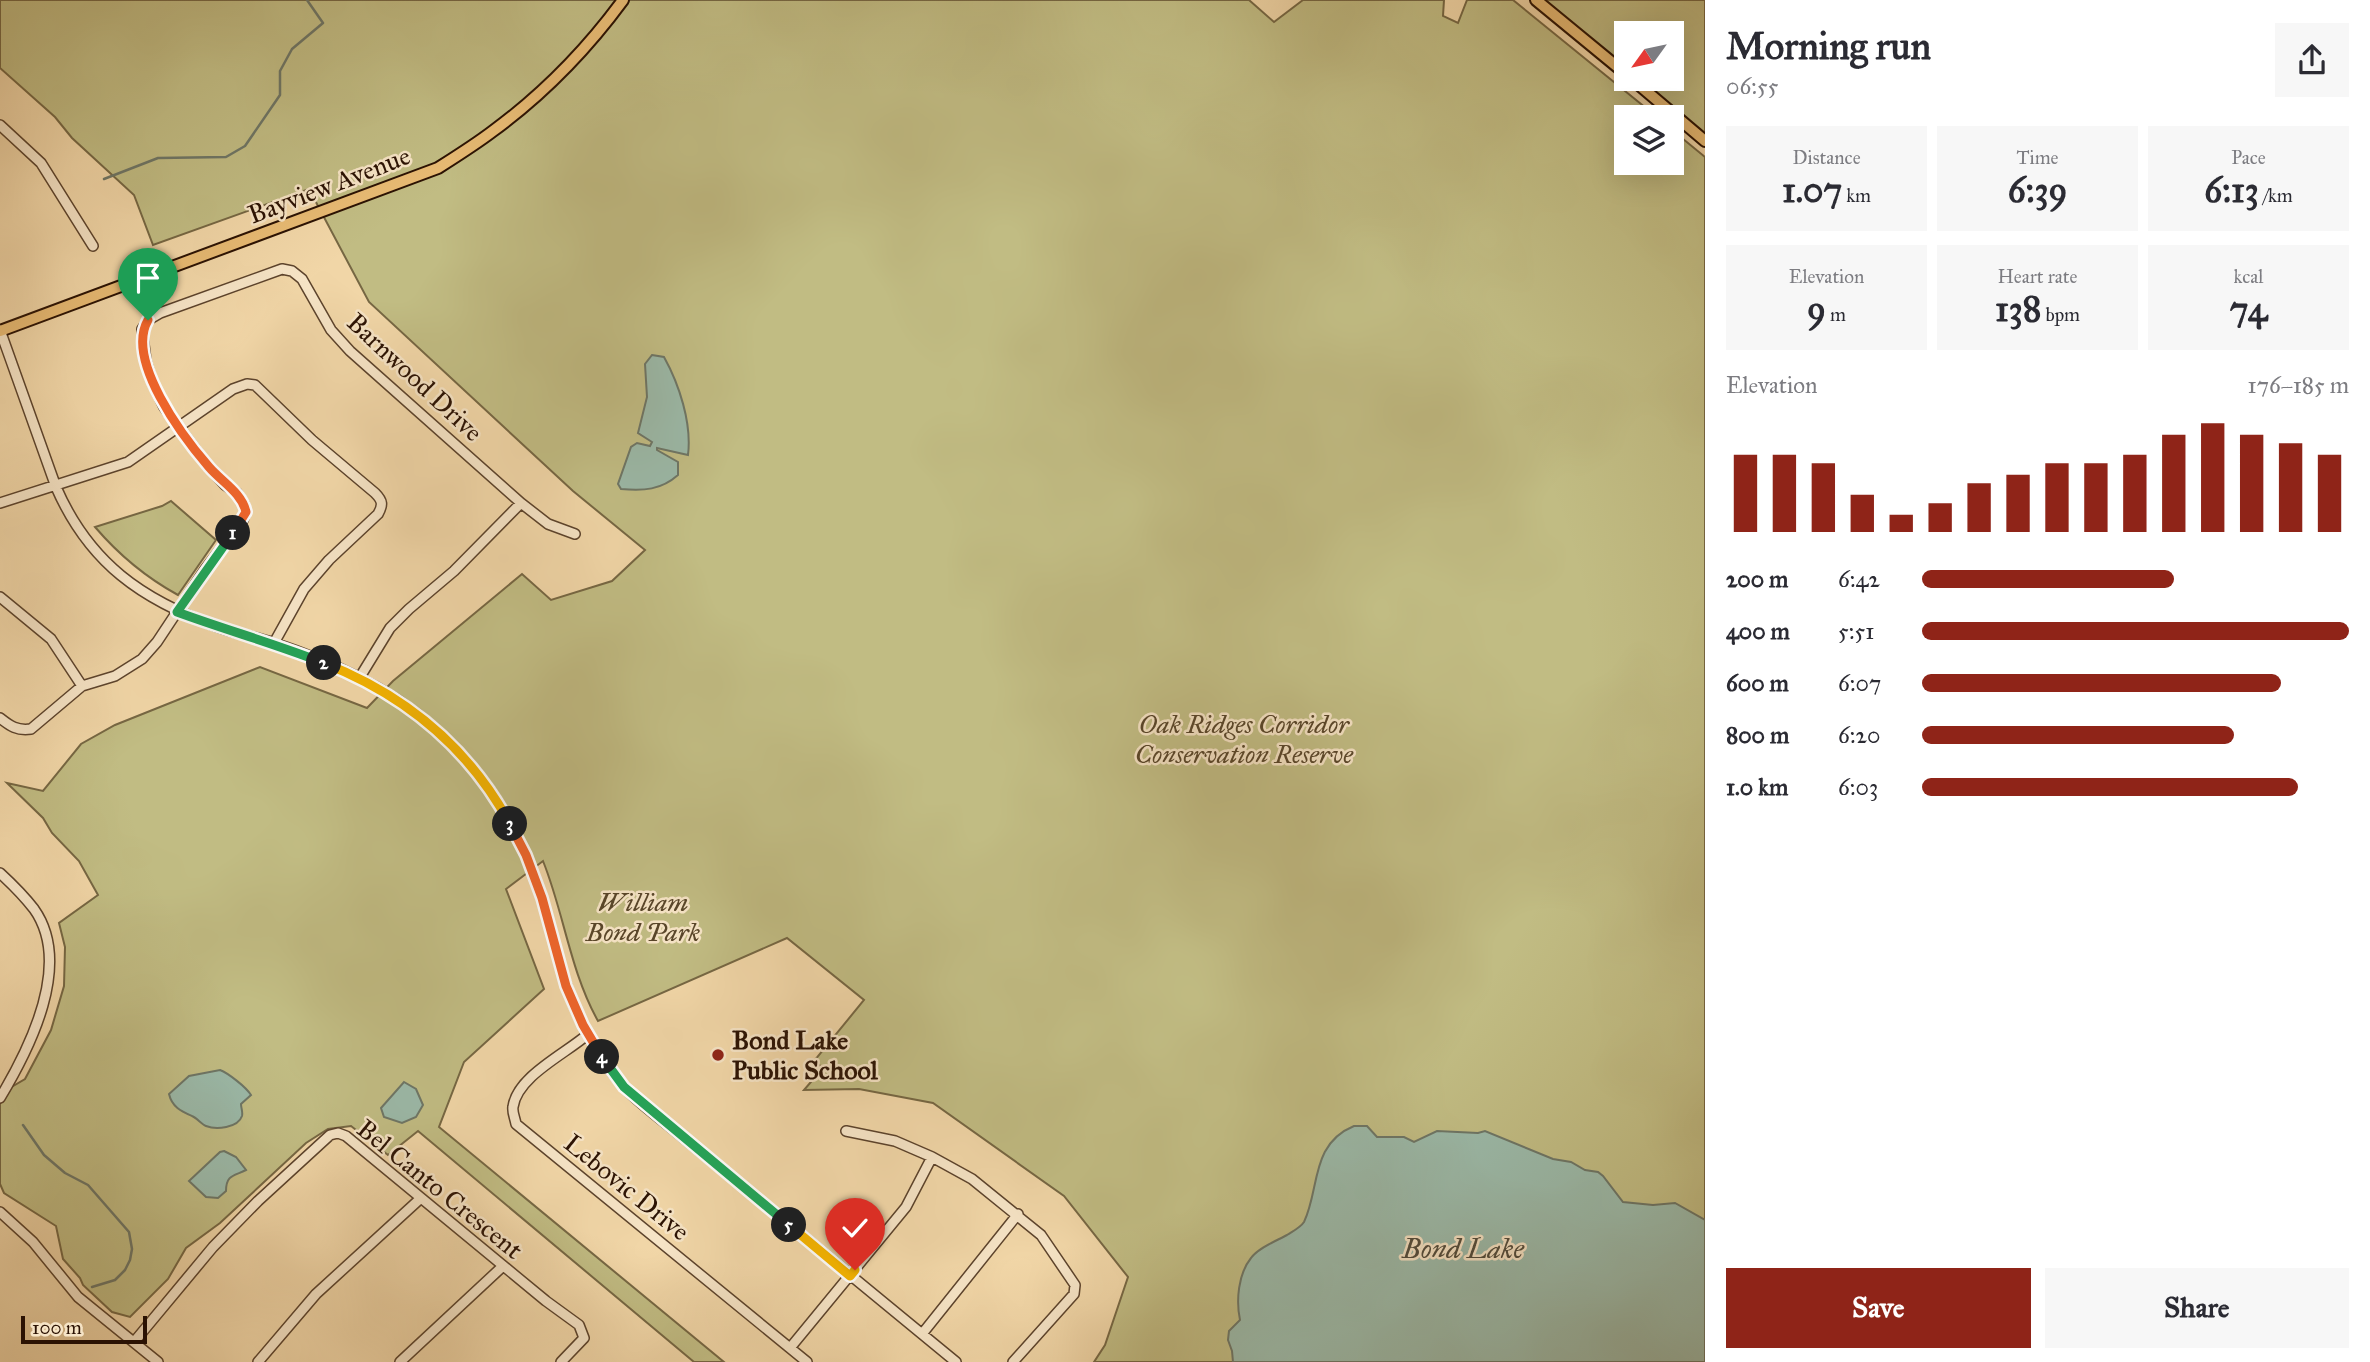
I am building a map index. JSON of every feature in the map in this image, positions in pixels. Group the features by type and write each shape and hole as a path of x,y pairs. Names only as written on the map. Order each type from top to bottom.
{"main road":[{"name":"Bayview Avenue","path":"0,331 439,168 494,131 555,77 610,18 623,0"},
{"path":"1536,0 1614,64"},
{"path":"1646,91 1705,141"}],"street":[{"path":"0,125 41,163 93,246"},
{"name":"Barnwood Drive","path":"179,427 164,407 149,372 142,329 148,320 160,313 282,269 292,271 302,279 331,330 350,351 521,503 548,524 575,534"},
{"path":"0,331 56,487 66,510 95,552 118,575 144,594 177,612 274,643 360,677 430,724 458,749 494,793 526,855 542,898 566,986 588,1034 624,1087 956,1362"},
{"path":"0,503 128,462 233,389 247,384 255,385 382,500 383,506 378,514 329,559 304,589 274,643"},
{"path":"0,718 11,727 31,729 82,686 115,676 142,659 243,520 246,512 237,493 225,485 207,465 179,427"},
{"path":"360,677 390,628 454,571 521,503"},
{"path":"0,597 51,639 82,686"},
{"path":"0,873 35,911 46,934 50,966 45,998 23,1057 0,1098"},
{"name":"Lebovic Drive","path":"588,1034 528,1081 516,1096 512,1109 516,1124 807,1362"},
{"path":"846,1131 895,1141 932,1157 972,1179 1041,1235 1075,1284 1074,1294 1013,1362"},
{"name":"Bel Canto Crescent","path":"134,1342 213,1247 258,1201 330,1135 338,1133 346,1136 573,1323 579,1325 583,1332 582,1341 561,1362"},
{"path":"790,1348 906,1207 932,1157"},
{"path":"258,1362 316,1294 421,1198"},
{"path":"0,1212 33,1242 78,1297 158,1362"},
{"path":"922,1334 1018,1214"},
{"path":"401,1362 503,1266"}],"green space":[{"name":"Oak Ridges Corridor Conservation Reserve","path":"0,0 1249,0 1274,22 1303,0 1444,0 1443,16 1458,23 1467,0 1513,0 1614,82 1614,91 1625,91 1642,105 1614,105 1614,175 1684,175 1684,140 1705,157 1705,1362 1094,1362 1105,1345 1128,1277 1064,1196 933,1103 859,1089 804,1090 823,1068 814,1061 864,1000 787,938 598,1021 588,1002 574,962 543,861 506,889 544,989 464,1062 439,1127 724,1362 694,1362 418,1131 388,1155 351,1126 328,1129 306,1143 220,1223 186,1248 168,1279 130,1317 112,1312 83,1285 63,1259 56,1226 4,1193 0,1184 0,1092 25,1079 51,1030 64,986 65,947 59,923 98,895 79,861 52,833 43,818 7,783 43,791 81,744 115,725 260,667 367,708 393,681 522,574 551,600 612,581 645,550 573,491 369,302 309,189 153,245 134,195 72,138 55,117 0,68"},
{"path":"1545,0 1705,0 1705,134 1684,116 1684,105 1670,105 1653,91 1684,91 1684,21 1614,21 1614,58"},
{"path":"171,501 216,540 178,595 133,565 95,527"}],"water":[{"path":"652,355 664,357 675,379 686,417 688,455 657,448 678,462 678,475 665,484 652,488 621,489 618,484 631,447 637,443 650,446 652,442 638,433 647,397 645,364"},
{"path":"220,1070 237,1081 251,1095 241,1104 240,1120 221,1128 204,1125 184,1112 172,1102 169,1094 189,1076"},
{"path":"404,1082 416,1089 423,1105 416,1117 402,1123 384,1117 381,1108"},
{"name":"Bond Lake","path":"1354,1126 1367,1126 1377,1137 1404,1137 1414,1142 1437,1131 1485,1131 1553,1159 1571,1162 1585,1170 1598,1172 1623,1202 1653,1205 1675,1203 1705,1220 1705,1362 1233,1362 1228,1340 1229,1331 1240,1320 1239,1288 1247,1264 1258,1251 1304,1222 1323,1156 1340,1134"},
{"path":"224,1151 236,1157 246,1170 229,1178 226,1191 218,1198 206,1197 189,1181"}],"waterway":[{"path":"104,179 158,158 226,157 245,146 280,95 280,71 292,49 323,23 307,0"},
{"path":"23,1125 44,1155 65,1173 88,1185 129,1232 132,1249 125,1270 115,1280 92,1287"}],"place":[{"name":"Bond Lake Public School","path":"718,1055"}],"route":[{"path":"148,320 142,329 146,360 164,407 207,465 225,485 237,493 246,512 177,612 274,643 360,677 430,724 458,749 494,793 526,855 542,898 566,986 583,1025 606,1064 624,1087 850,1276 855,1270"}],"park label":[{"name":"William Bond Park","path":"643,917"}]}
